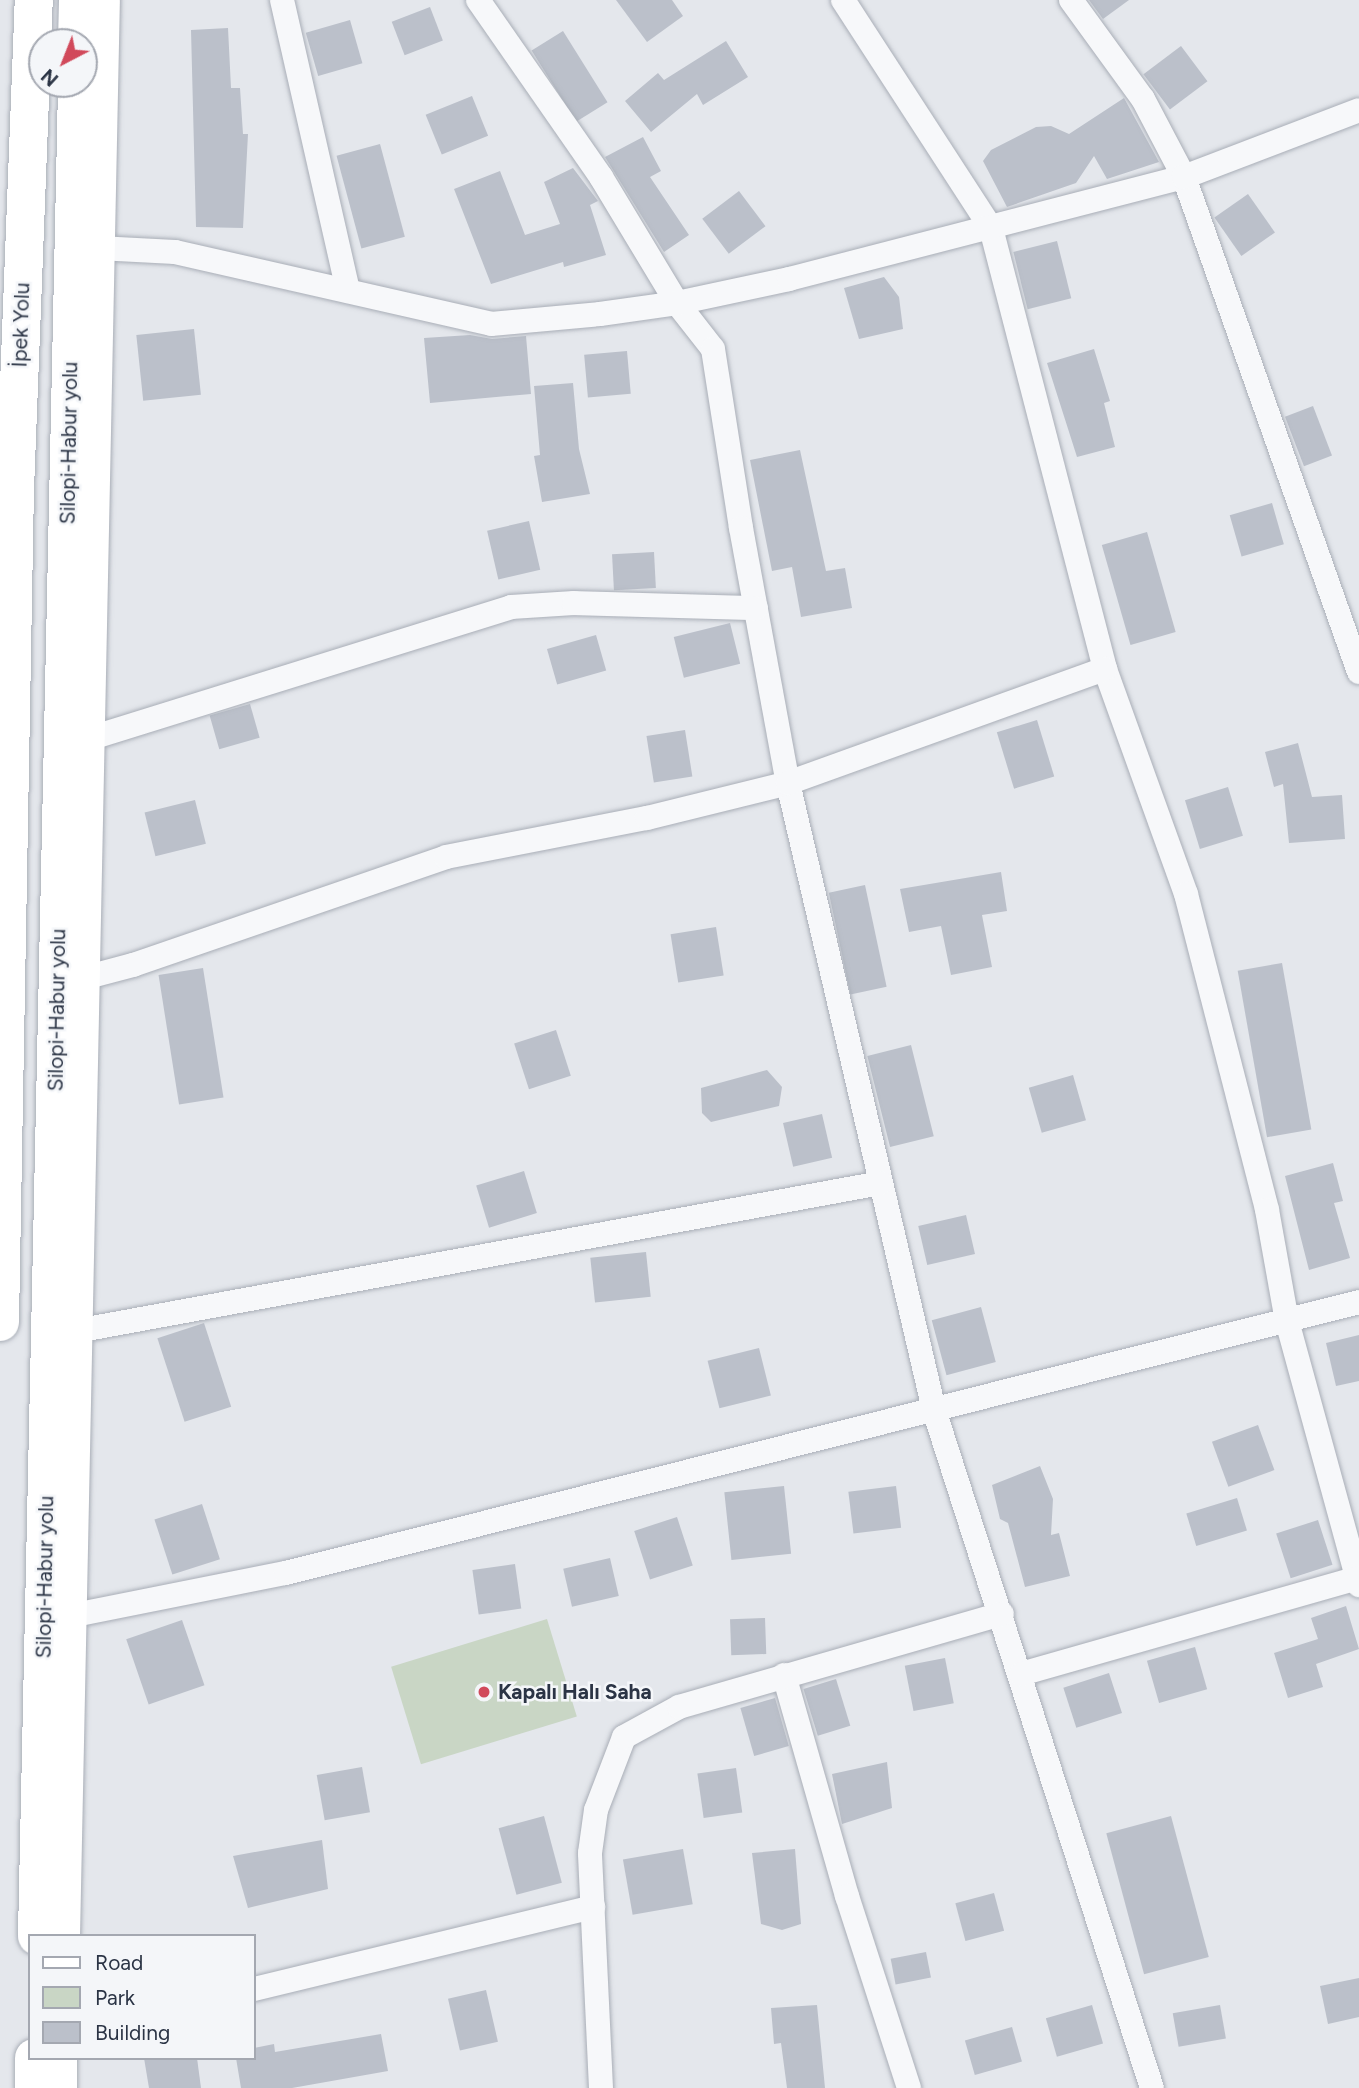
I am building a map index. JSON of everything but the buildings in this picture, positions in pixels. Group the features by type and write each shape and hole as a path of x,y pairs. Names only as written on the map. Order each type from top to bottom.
{"highway":[{"name":"İpek Yolu","path":"0,1322 7,492 34,0"},
{"path":"77,28 78,0"},
{"name":"Silopi-Habur yolu","path":"37,1934 76,98"},
{"path":"34,2060 34,2088"}],"street":[{"path":"62,1934 102,0"},
{"path":"282,0 348,291"},
{"path":"478,0 601,177 677,303 713,349 788,783 934,1409 1152,2088"},
{"path":"843,0 992,228 1105,668 1186,894 1267,1210 1287,1321 1358,1581 1021,1674"},
{"path":"1071,0 1143,100 1184,177 1359,673"},
{"path":"98,248 175,252 491,324 677,303 992,228 1184,177 1359,110"},
{"path":"88,739 511,607 574,603 756,608"},
{"path":"83,978 133,965 446,857 647,818 788,783 1105,668"},
{"path":"76,1331 881,1184"},
{"path":"70,1616 286,1573 1359,1302"},
{"path":"601,2088 590,1853 596,1810 624,1737 679,1707 1002,1614"},
{"path":"784,1675 847,1896 909,2088"},
{"path":"256,1989 593,1907"},
{"path":"59,2060 59,2088"}],"green space":[{"name":"Kapalı Halı Saha","path":"547,1619 577,1717 421,1764 391,1667"}],"place":[{"name":"Kapalı Halı Saha","path":"484,1692"}]}
